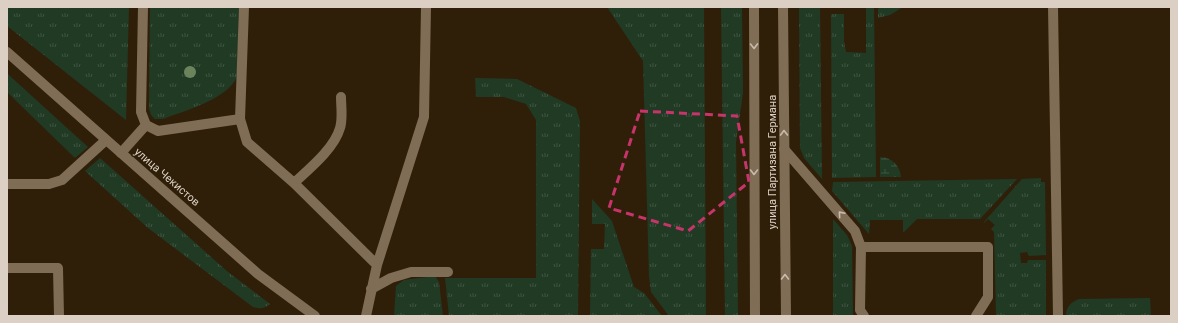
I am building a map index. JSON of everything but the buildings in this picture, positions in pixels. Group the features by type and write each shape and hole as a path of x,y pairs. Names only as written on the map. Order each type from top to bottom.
{"main road":[{"path":"143,7 141,112 146,124 158,131 240,119"},
{"path":"244,7 240,119 247,142 294,183 377,265"},
{"path":"366,316 377,265 424,117 426,7"},
{"name":"улица Партизана Германа","path":"754,7 755,316"},
{"name":"улица Партизана Германа","path":"783,7 786,316"},
{"path":"1053,7 1058,316"},
{"name":"улица Чекистов","path":"7,52 258,274 314,316"},
{"path":"294,183 332,144 340,128 341,97"},
{"path":"121,153 146,124"},
{"path":"7,184 49,184 62,180 106,140"},
{"path":"784,148 855,231 861,246 860,310 864,316"},
{"path":"861,246 988,246 988,297 976,316"},
{"path":"7,268 58,268 59,316"},
{"path":"371,289 391,278 411,272 448,272"}],"highlighted area":[{"path":"640,111 737,116 749,182 688,231 609,208"}],"green space":[{"path":"7,7 129,7 126,120 7,26"},
{"path":"150,7 239,7 237,77 232,85 215,98 194,108 163,119 155,119 151,115 149,108"},
{"path":"607,7 704,7 706,316 669,316 651,292 649,276 643,61"},
{"path":"721,7 742,7 743,93 736,142 738,316 725,316"},
{"path":"800,7 820,7 822,179 804,158 800,148"},
{"path":"880,7 903,7 890,15 878,18 878,9"},
{"path":"866,8 874,8 876,177 832,178 831,14 844,14 844,41 846,52 866,53"},
{"path":"7,73 88,147 75,158 7,92"},
{"path":"475,78 517,79 576,108 580,121 578,316 449,316 445,278 536,278 536,120 526,104 504,97 476,97"},
{"path":"880,157 892,160 899,169 901,177 880,177"},
{"path":"100,158 228,272 270,304 262,308 253,307 148,228 85,171"},
{"path":"1041,178 1041,182 1045,182 1046,255 1029,256 1027,252 1020,253 1021,263 1027,263 1028,260 1046,260 1046,316 996,316 994,232 991,229 995,225 988,219 984,222 1022,179"},
{"path":"1017,179 980,219 917,219 904,232 903,220 870,220 869,234 832,191 833,182"},
{"path":"592,199 612,221 634,287 644,293 662,316 590,316 591,249 604,249 605,224 592,224"},
{"path":"833,219 847,235 852,246 853,316 833,316"},
{"path":"435,276 439,282 443,316 394,316 396,286 404,280"},
{"path":"1150,298 1151,316 1066,316 1070,305 1079,299"}]}
